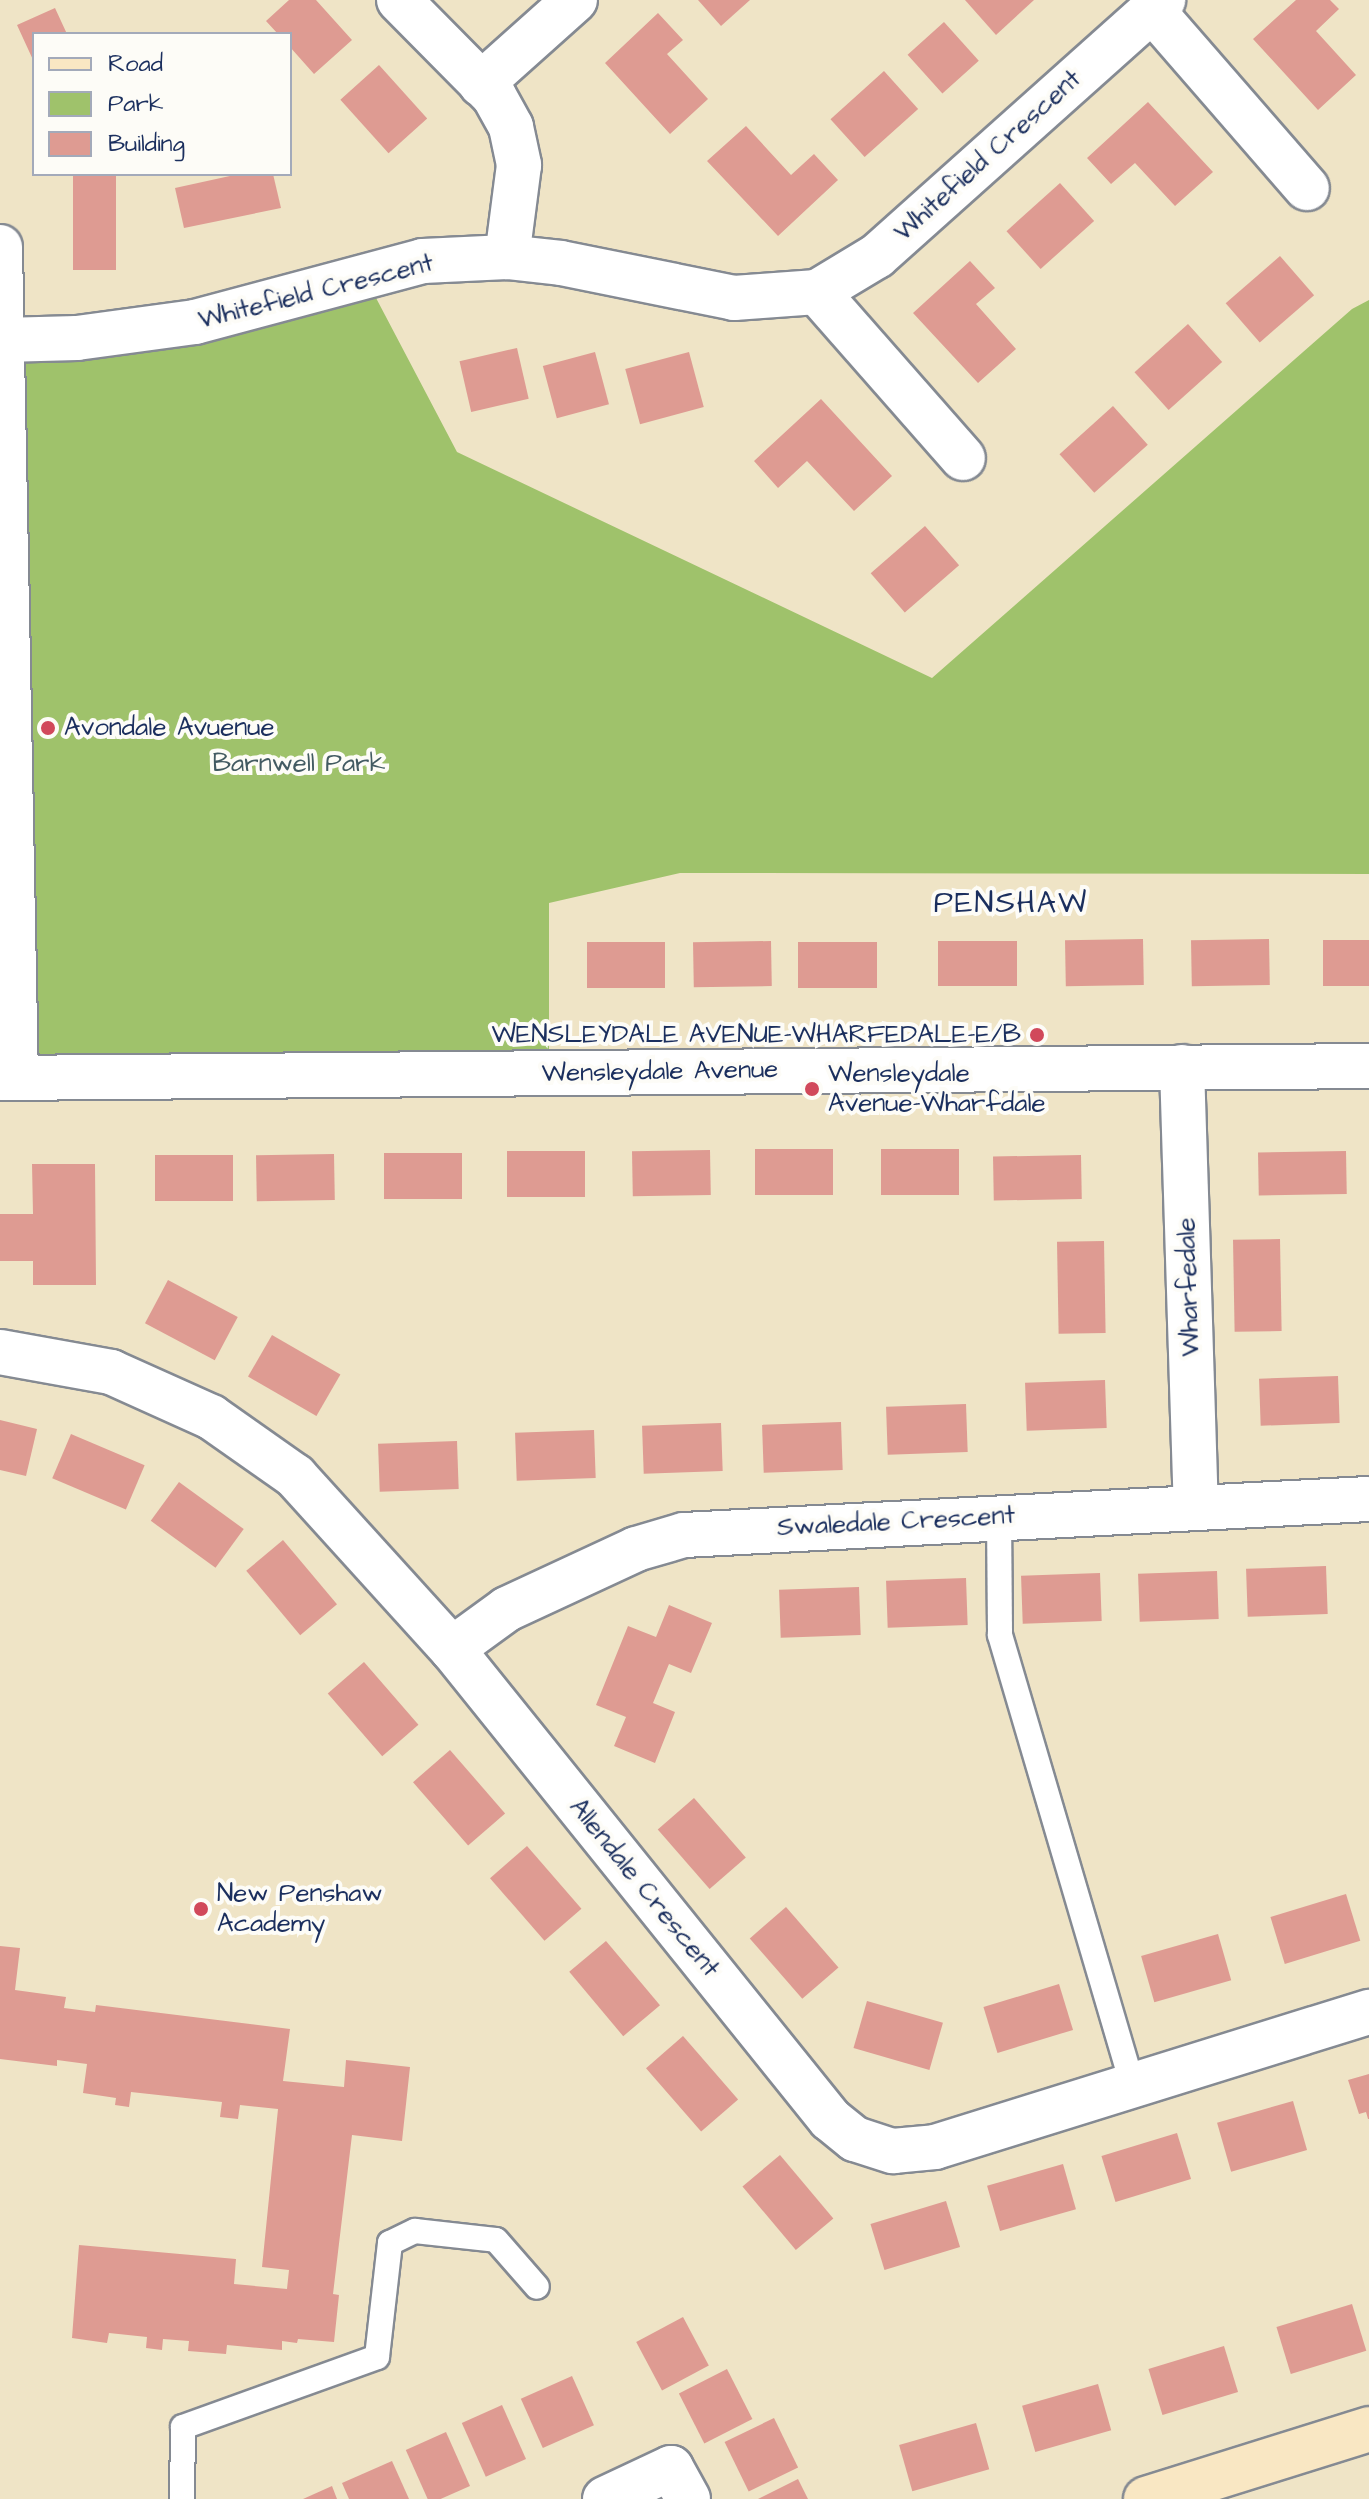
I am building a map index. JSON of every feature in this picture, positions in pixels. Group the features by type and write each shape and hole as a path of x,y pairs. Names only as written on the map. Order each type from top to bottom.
{"street":[{"path":"399,0 481,84 511,127 519,165 507,257"},
{"path":"481,84 575,0"},
{"name":"Whitefield Crescent","path":"2,354 77,338 195,322 423,261 507,257 734,298 817,292 877,256 1158,5 1307,188"},
{"path":"0,247 8,1078"},
{"path":"817,292 963,458"},
{"name":"Wensleydale Avenue","path":"8,1078 1369,1066"},
{"name":"Wharfedale","path":"1182,1067 1196,1507"},
{"name":"Allendale Crescent","path":"0,1352 111,1372 211,1417 295,1476 452,1649 830,2119 855,2139 893,2151 935,2147 1369,2012"},
{"name":"Swaledale Crescent","path":"452,1649 507,1609 636,1549 684,1535 999,1516 1369,1499"},
{"path":"1146,2499 1369,2429"},
{"path":"605,2499 671,2468 688,2499"}],"lane":[{"path":"999,1516 1000,1635 1133,2086"},
{"path":"182,2499 183,2427 377,2357 390,2243 415,2231 496,2240 537,2287"}],"green space":[{"name":"Barnwell Park","path":"365,277 457,452 932,678 1352,309 1369,300 1369,874 680,873 549,903 549,1073 16,1078 3,340"}],"building":[{"path":"289,0 316,0 352,40 314,74 292,49 292,32 276,32 266,21"},
{"path":"698,0 750,0 721,26"},
{"path":"965,0 1034,0 996,35"},
{"path":"1296,0 1330,0 1339,9 1316,31 1356,75 1318,110 1253,39"},
{"path":"55,8 66,32 32,32 32,58 17,25"},
{"path":"658,13 683,40 667,54 708,99 670,134 605,63"},
{"path":"944,22 979,61 942,93 908,55"},
{"path":"379,65 427,119 389,153 340,100"},
{"path":"884,71 918,109 865,157 830,119"},
{"path":"1148,102 1213,172 1175,206 1135,163 1111,184 1087,158"},
{"path":"746,126 791,175 814,154 838,180 778,236 707,161"},
{"path":"73,176 116,176 116,270 73,270"},
{"path":"230,176 273,176 281,208 184,228 175,188"},
{"path":"1060,183 1094,221 1041,269 1006,231"},
{"path":"1280,256 1314,295 1260,342 1226,303"},
{"path":"970,261 995,288 976,304 1016,349 978,383 913,313"},
{"path":"1188,324 1222,362 1169,410 1134,372"},
{"path":"517,348 529,399 471,412 460,361"},
{"path":"595,352 609,404 557,418 543,366"},
{"path":"689,352 704,407 640,424 625,369"},
{"path":"821,399 892,476 854,511 807,461 778,488 754,461"},
{"path":"1113,406 1148,445 1094,493 1059,454"},
{"path":"925,526 959,565 905,612 871,573"},
{"path":"1143,939 1144,985 1066,986 1065,940"},
{"path":"1269,939 1270,985 1192,986 1191,940"},
{"path":"1323,940 1369,940 1369,986 1323,986"},
{"path":"771,941 772,986 694,987 693,942"},
{"path":"938,941 1017,941 1017,986 938,986"},
{"path":"587,942 665,942 665,988 587,988"},
{"path":"798,942 877,942 877,988 798,988"},
{"path":"755,1149 833,1149 833,1195 755,1195"},
{"path":"881,1149 959,1149 959,1195 881,1195"},
{"path":"710,1150 711,1195 633,1196 632,1151"},
{"path":"507,1151 585,1151 585,1197 507,1197"},
{"path":"1346,1151 1347,1194 1259,1196 1258,1153"},
{"path":"384,1153 462,1153 462,1199 384,1199"},
{"path":"334,1154 335,1200 257,1201 256,1155"},
{"path":"155,1155 233,1155 233,1201 155,1201"},
{"path":"1081,1155 1082,1199 994,1201 993,1157"},
{"path":"32,1164 95,1164 96,1285 33,1285 33,1261 0,1261 0,1214 33,1214"},
{"path":"1280,1239 1282,1331 1235,1332 1233,1240"},
{"path":"1104,1241 1106,1333 1059,1334 1057,1242"},
{"path":"168,1280 238,1317 215,1360 145,1323"},
{"path":"272,1335 340,1374 316,1416 248,1377"},
{"path":"1338,1376 1340,1423 1261,1426 1259,1379"},
{"path":"1105,1380 1107,1428 1027,1431 1025,1383"},
{"path":"966,1404 968,1452 888,1455 886,1407"},
{"path":"0,1420 37,1429 26,1476 0,1470"},
{"path":"841,1422 843,1470 764,1473 762,1425"},
{"path":"721,1423 723,1471 644,1474 642,1426"},
{"path":"594,1430 596,1478 517,1481 515,1433"},
{"path":"71,1434 145,1465 126,1509 52,1478"},
{"path":"457,1441 459,1489 380,1492 378,1444"},
{"path":"179,1482 244,1529 216,1568 151,1521"},
{"path":"283,1540 337,1604 300,1635 246,1571"},
{"path":"1326,1566 1328,1614 1248,1617 1246,1569"},
{"path":"1217,1571 1219,1619 1140,1622 1138,1574"},
{"path":"1100,1573 1102,1621 1023,1624 1021,1576"},
{"path":"966,1578 968,1625 888,1628 886,1581"},
{"path":"859,1587 861,1635 781,1638 779,1590"},
{"path":"669,1605 712,1623 691,1673 669,1664 653,1703 675,1712 655,1763 614,1746 626,1717 596,1705 628,1626 656,1637"},
{"path":"364,1662 418,1725 382,1756 328,1693"},
{"path":"450,1750 505,1813 468,1846 413,1782"},
{"path":"694,1798 746,1858 710,1889 658,1829"},
{"path":"527,1846 581,1909 544,1941 490,1878"},
{"path":"1346,1894 1360,1941 1285,1964 1270,1917"},
{"path":"786,1907 838,1967 802,1999 750,1938"},
{"path":"1218,1934 1231,1980 1154,2002 1141,1956"},
{"path":"606,1941 660,2005 623,2036 569,1972"},
{"path":"0,1946 20,1948 15,1990 66,1997 64,2008 95,2012 96,2005 290,2029 283,2081 344,2087 346,2060 410,2067 402,2141 352,2135 333,2294 339,2295 334,2342 282,2341 282,2350 227,2345 226,2354 188,2351 189,2341 163,2339 162,2350 146,2348 147,2337 109,2333 107,2343 72,2338 79,2245 236,2259 234,2284 287,2289 289,2270 262,2267 278,2109 240,2105 238,2119 220,2117 222,2102 131,2092 129,2107 115,2105 116,2098 83,2093 87,2064 57,2060 57,2066 0,2059"},
{"path":"1059,1984 1073,2030 997,2053 983,2007"},
{"path":"867,2001 943,2023 929,2070 853,2048"},
{"path":"683,2036 738,2099 701,2132 646,2068"},
{"path":"1369,2074 1368,2119 1366,2112 1359,2114 1348,2080"},
{"path":"1293,2101 1307,2150 1231,2172 1217,2123"},
{"path":"1177,2133 1191,2179 1115,2202 1101,2156"},
{"path":"780,2155 833,2219 796,2250 742,2186"},
{"path":"1063,2164 1076,2209 1000,2231 987,2186"},
{"path":"946,2201 960,2247 884,2270 870,2224"},
{"path":"1352,2304 1366,2351 1291,2374 1276,2327"},
{"path":"683,2317 709,2366 662,2390 636,2342"},
{"path":"1224,2346 1238,2392 1162,2415 1148,2369"},
{"path":"727,2369 752,2419 704,2443 679,2394"},
{"path":"572,2376 594,2425 543,2448 521,2399"},
{"path":"1098,2384 1111,2430 1035,2452 1022,2406"},
{"path":"502,2405 526,2459 486,2477 462,2423"},
{"path":"774,2418 798,2467 749,2492 725,2442"},
{"path":"976,2423 989,2469 912,2491 899,2445"},
{"path":"446,2432 470,2486 441,2499 428,2499 406,2450"},
{"path":"392,2461 409,2499 349,2499 342,2483"},
{"path":"798,2479 808,2499 758,2499"},
{"path":"332,2486 337,2499 303,2499"}],"place":[{"name":"Avondale Avuenue","path":"48,728"},
{"name":"WENSLEYDALE AVENUE-WHARFEDALE-E/B","path":"1037,1035"},
{"name":"Wensleydale Avenue-Wharfdale","path":"812,1089"},
{"name":"New Penshaw Academy","path":"201,1909"}],"district":[{"name":"PENSHAW","path":"1011,903"}]}
